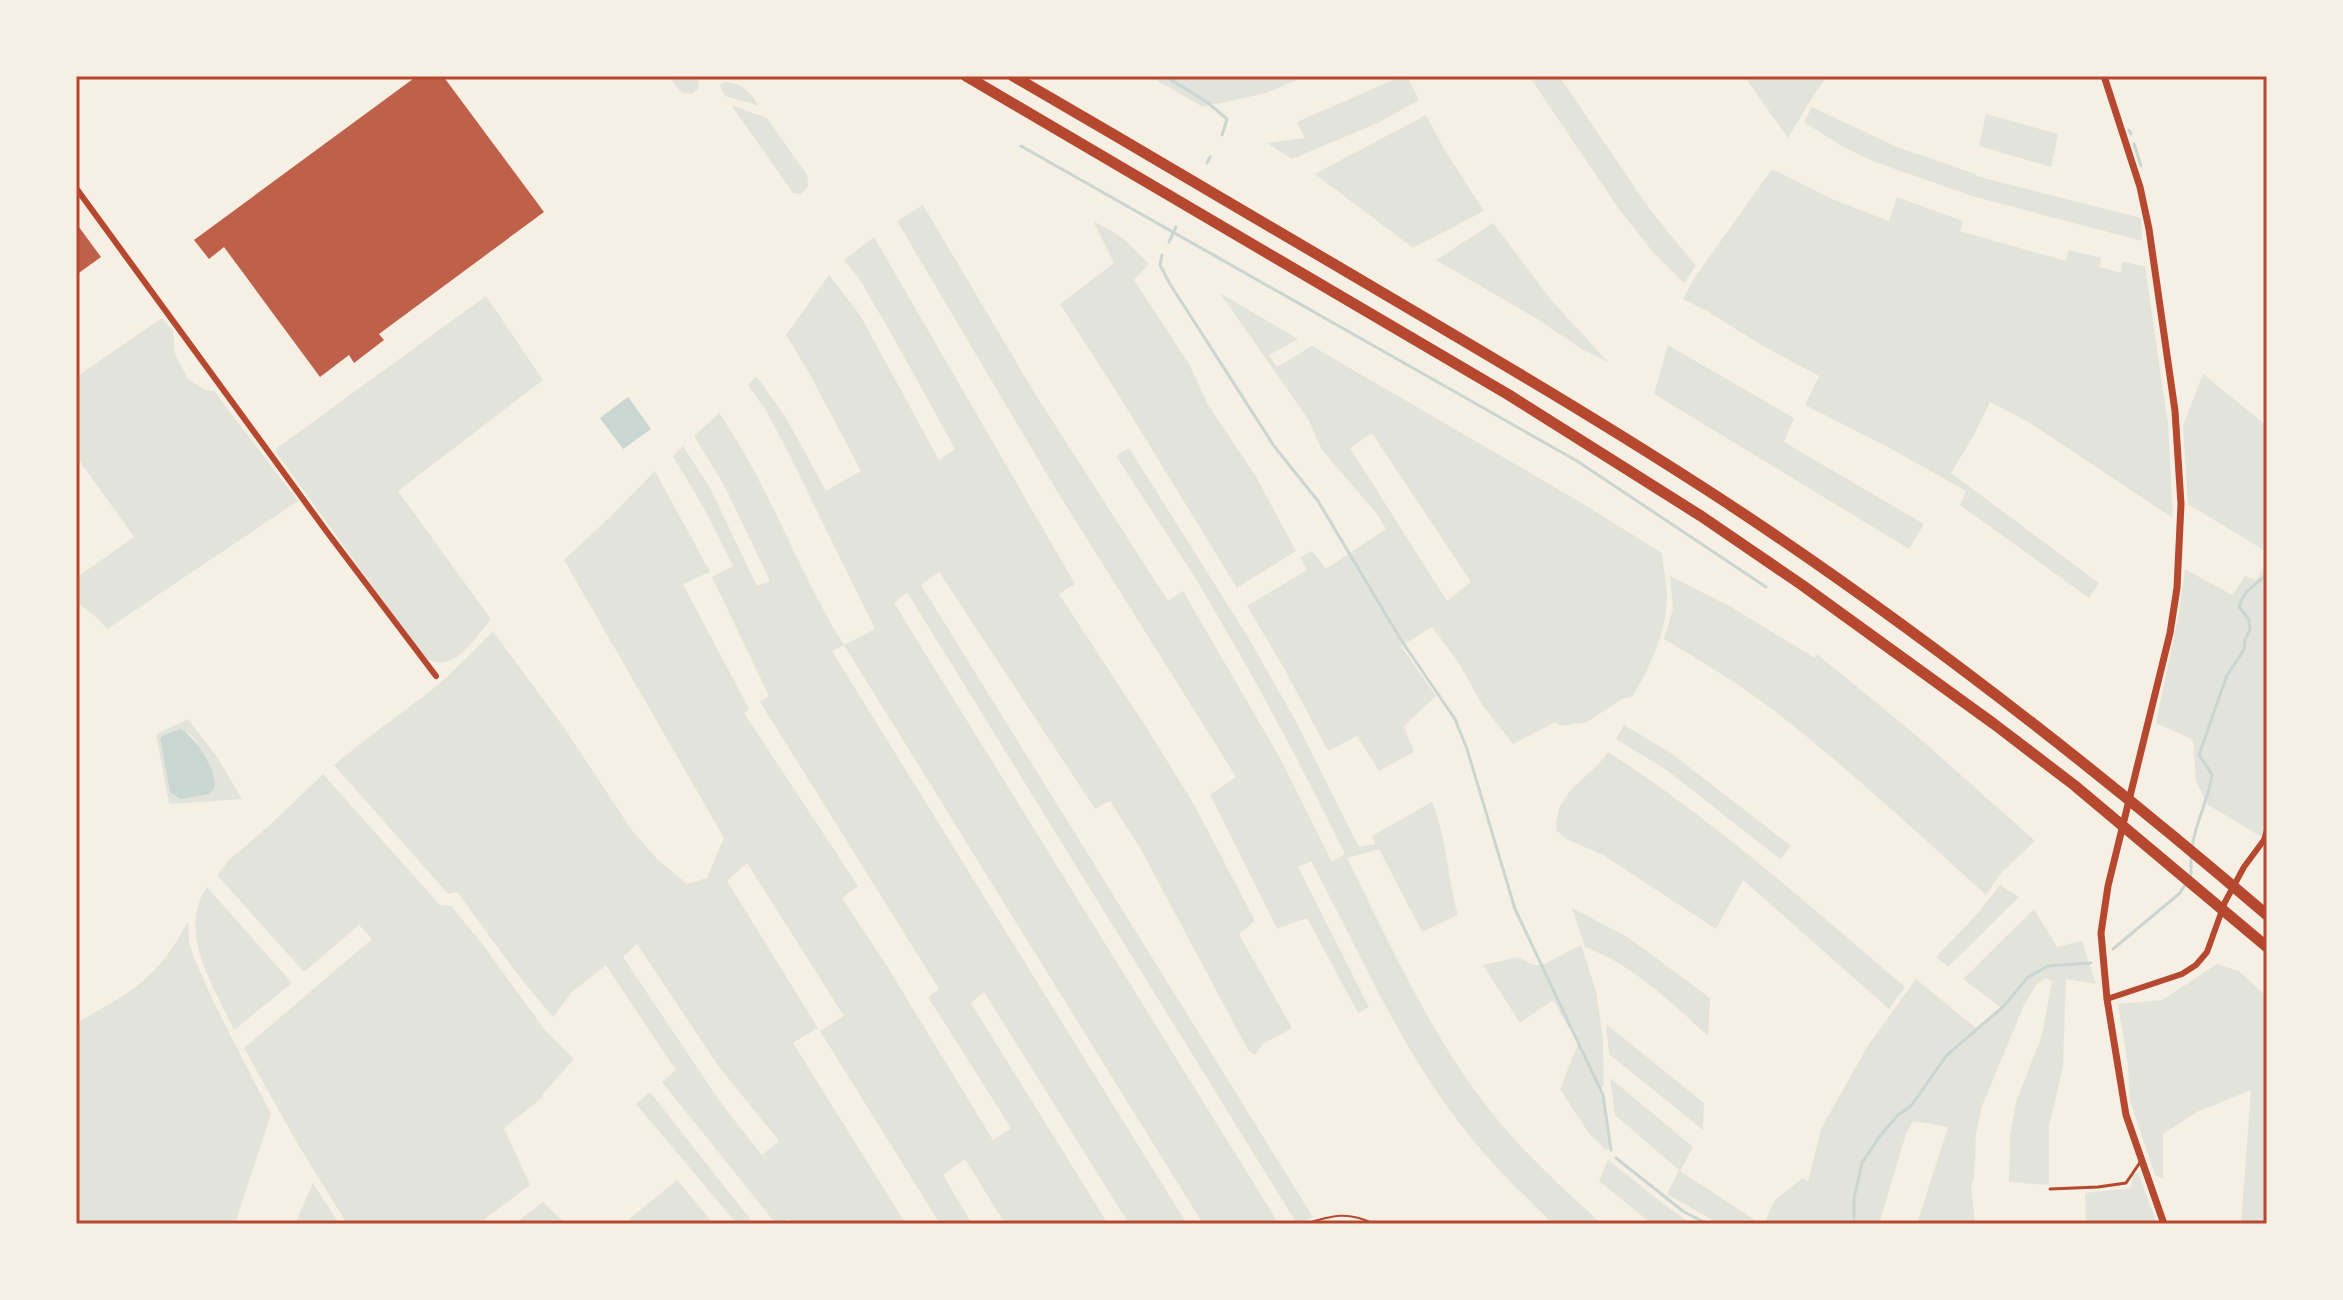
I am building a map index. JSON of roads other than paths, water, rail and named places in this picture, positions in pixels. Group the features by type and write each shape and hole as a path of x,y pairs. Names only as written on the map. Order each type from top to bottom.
{"highway":[{"path":"966,76 1495,387 1614,460 1802,585 2074,785 2267,947"},
{"path":"1013,76 1477,348 1764,528 1908,629 2079,761 2267,915"}],"street":[{"path":"2104,76 2146,209 2175,411 2181,525 2177,588 2170,633 2103,909 2101,933 2107,999 2126,1115 2164,1224"},
{"path":"76,188 436,676"},
{"path":"2107,999 2182,974 2196,965 2207,952 2225,902 2244,867 2264,840 2267,830"}],"lane":[{"path":"2050,1189 2126,1183 2141,1161"}],"waterway":[{"path":"1165,76 1227,119 1222,135"},
{"path":"2129,130 2131,134"},
{"path":"2134,144 2141,166"},
{"path":"1021,146 1577,461 1766,587"},
{"path":"1207,163 1210,157"},
{"path":"1169,242 1176,227"},
{"path":"1162,255 1160,265 1170,284 1274,446 1318,501 1401,640 1455,719 1467,749 1515,909 1603,1095 1611,1150"},
{"path":"2192,848 2212,774 2199,755 2227,675 2244,650 2250,629 2249,620 2239,607 2247,592 2267,574"},
{"path":"2113,949 2180,893 2191,875 2191,856"},
{"path":"1854,1224 1854,1198 1862,1163 1879,1137 1898,1115 1911,1106 1947,1055 2004,1006 2028,977 2048,966 2091,963"},
{"path":"1616,1158 1684,1212 1708,1224"}]}
